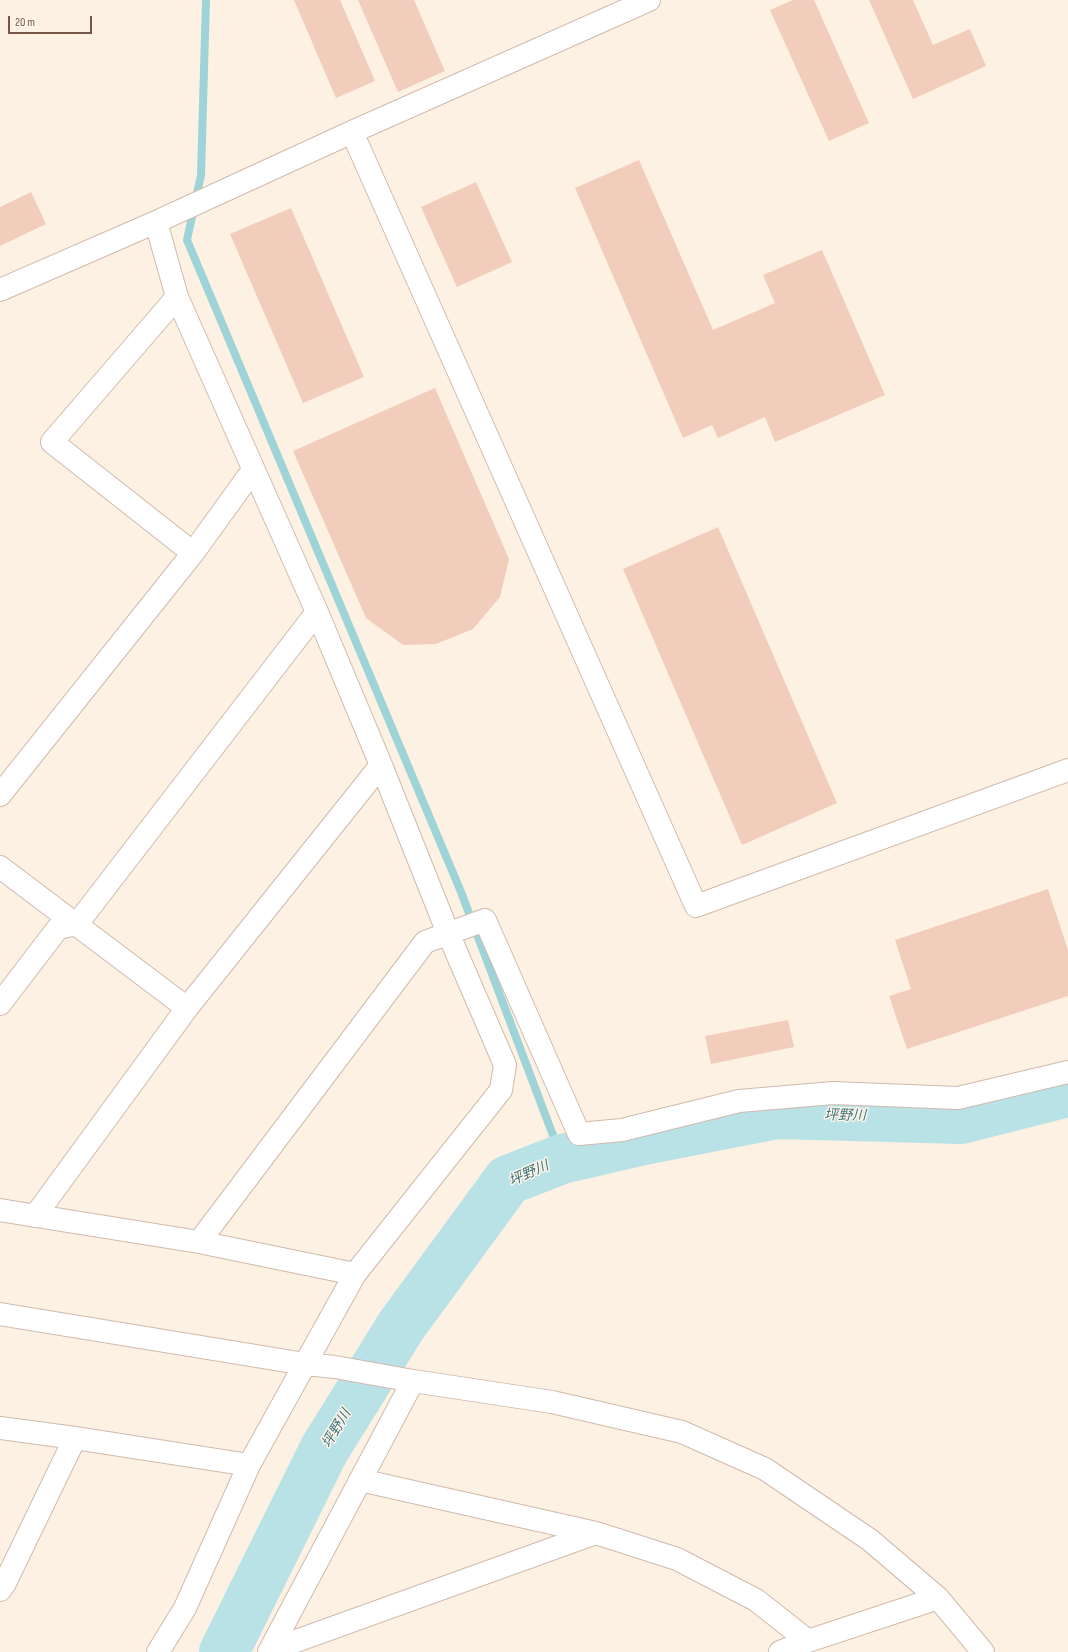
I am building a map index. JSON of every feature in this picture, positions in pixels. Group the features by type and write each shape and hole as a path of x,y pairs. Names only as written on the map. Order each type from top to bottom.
{"street":[{"path":"0,290 156,222 352,132 649,0"},
{"path":"352,132 696,906 1068,770"},
{"path":"156,222 177,297 317,612 381,765 448,933 505,1065 501,1090 356,1274 249,1466 185,1608 158,1652"},
{"path":"177,297 52,442 193,553"},
{"path":"0,796 193,553 253,470"},
{"path":"0,1004 58,928 77,924 317,612"},
{"path":"35,1216 187,1008 381,765"},
{"path":"0,867 187,1008"},
{"path":"200,1242 425,942 485,920 579,1134 622,1130 739,1101 833,1092 958,1098 1068,1072"},
{"path":"0,1210 200,1242 356,1274"},
{"path":"0,1314 305,1364 335,1367 391,1378 552,1402 682,1432 765,1469 870,1540 938,1598 982,1652"},
{"path":"270,1651 413,1381"},
{"path":"0,1428 75,1438 249,1466"},
{"path":"0,1590 5,1583 75,1438"},
{"path":"360,1480 596,1533 677,1559 756,1600 808,1641"},
{"path":"270,1651 596,1533"},
{"path":"780,1652 808,1641 938,1598"}],"building":[{"path":"294,0 340,0 375,81 336,98"},
{"path":"358,0 414,0 445,71 398,92"},
{"path":"793,0 814,0 869,123 829,141 770,10"},
{"path":"869,0 913,0 933,45 970,29 986,66 913,99"},
{"path":"639,160 713,330 775,303 763,275 822,250 885,395 775,442 765,417 718,438 712,425 683,438 575,188"},
{"path":"476,182 512,262 457,287 421,207"},
{"path":"31,192 46,224 0,246 0,207"},
{"path":"291,208 364,377 303,403 230,234"},
{"path":"435,388 509,559 500,597 473,629 436,644 403,645 366,618 293,451"},
{"path":"718,527 837,803 742,845 623,569"},
{"path":"1048,889 1068,950 1068,996 907,1049 889,996 911,989 895,940"},
{"path":"788,1020 794,1047 711,1064 705,1036"}],"waterway":[{"path":"206,0 201,175 187,240 461,892 562,1159"},
{"name":"坪野川","path":"224,1652 324,1450 401,1326 508,1180 562,1159 644,1140 777,1114 961,1119 1068,1092"}]}
